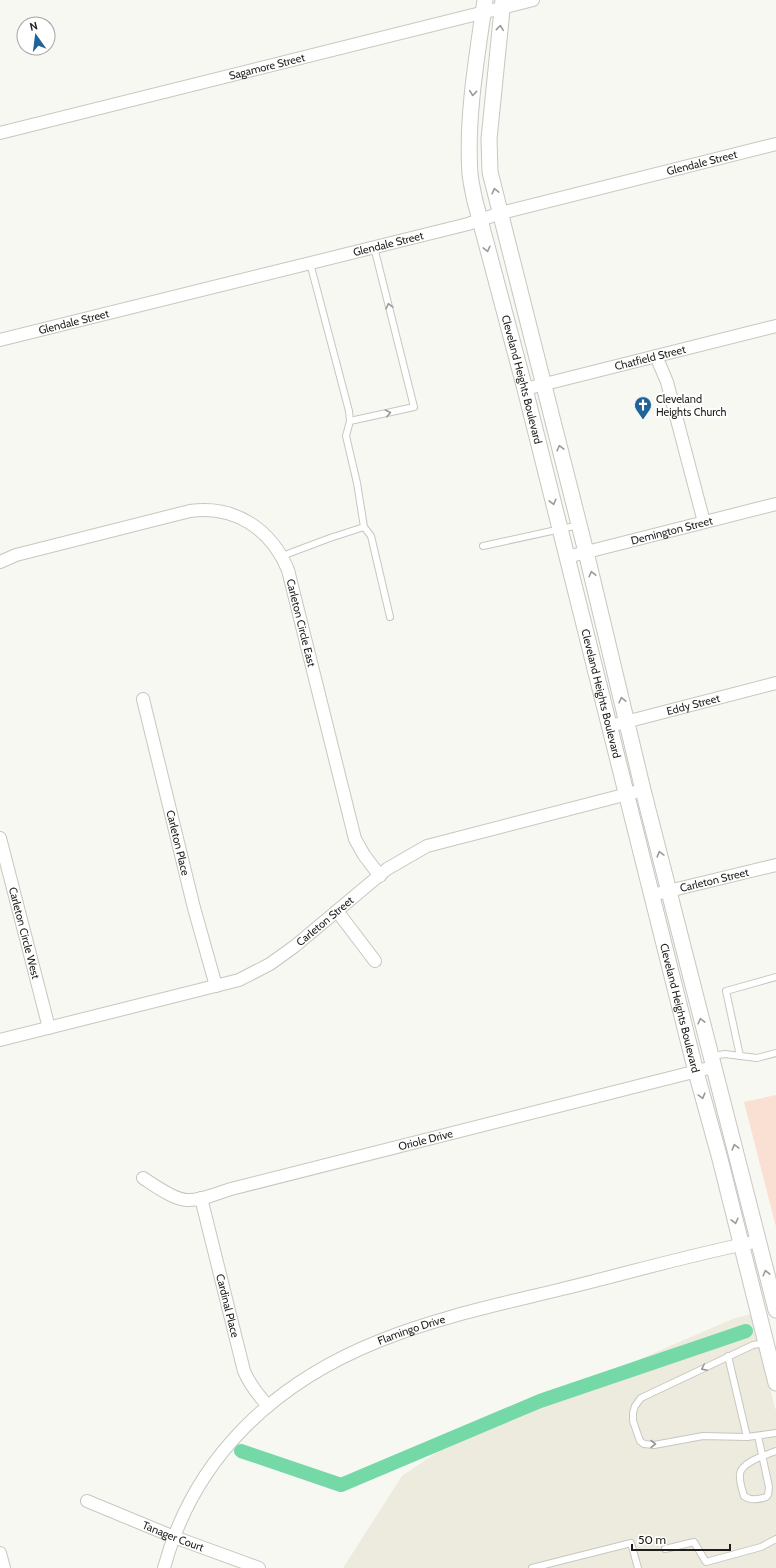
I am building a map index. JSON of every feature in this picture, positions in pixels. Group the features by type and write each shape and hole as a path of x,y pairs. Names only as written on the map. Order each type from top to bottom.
{"street":[{"name":"Sagamore Street","path":"0,133 484,6 533,0"},
{"name":"Cleveland Heights Boulevard","path":"503,4 489,139 490,172 580,525 643,790 776,1310"},
{"name":"Cleveland Heights Boulevard","path":"484,6 469,138 470,175 480,221 525,389 696,1072 741,1245 771,1342 776,1383"},
{"name":"Glendale Street","path":"0,340 480,221 501,214 776,144"},
{"name":"Chatfield Street","path":"525,389 776,326"},
{"path":"656,356 667,382 704,522"},
{"name":"Demington Street","path":"567,557 776,504"},
{"name":"Carleton Circle East","path":"0,562 16,555 190,511 206,509 229,514 249,523 267,536 282,556 288,570 355,839 364,855 380,876"},
{"name":"Eddy Street","path":"610,726 776,683"},
{"name":"Carleton Place","path":"142,699 194,908 216,986"},
{"name":"Carleton Street","path":"0,1040 238,980 270,964 295,946 388,869 427,846 643,790"},
{"name":"Carleton Circle West","path":"0,838 49,1028"},
{"name":"Carleton Street","path":"652,895 776,865"},
{"path":"337,911 375,961"},
{"name":"Oriole Drive","path":"143,1178 170,1194 186,1201 201,1198 231,1189 696,1072 712,1062"},
{"name":"Cardinal Place","path":"201,1198 244,1371 248,1381 256,1393 268,1406"},
{"name":"Flamingo Drive","path":"164,1568 174,1537 192,1495 212,1466 244,1426 295,1386 328,1366 379,1341 415,1328 465,1313 741,1245 759,1242"},
{"name":"Tanager Court","path":"88,1501 174,1537 259,1568"},
{"path":"0,1553 4,1568"}],"lane":[{"path":"350,421 414,407 374,247"},
{"path":"310,263 349,411 350,421 346,436 357,483 364,527 372,536 390,617"},
{"path":"483,546 580,525"},
{"path":"282,556 364,527"},
{"path":"740,1056 726,991 776,976"},
{"path":"712,1062 725,1054 757,1058 776,1053"},
{"path":"771,1342 753,1345 641,1398 635,1406 633,1421 640,1441 644,1444 654,1445 703,1436 747,1438 776,1433"},
{"path":"728,1356 747,1438"},
{"path":"758,1436 762,1457 769,1487 768,1495 766,1498 756,1500 747,1498 744,1496 740,1473 742,1467 762,1457 776,1451"},
{"path":"665,1550 694,1542 706,1562 761,1547 776,1539"},
{"path":"532,1568 631,1543 638,1568"}],"shaded area":[{"path":"776,1095 776,1227 744,1102"},
{"path":"751,1314 776,1411 776,1568 343,1568 402,1476 480,1423 582,1384 735,1318"}],"waterway":[{"path":"241,1451 341,1485 540,1401 746,1331"}],"place":[{"name":"Cleveland Heights Church","path":"643,420"}]}
